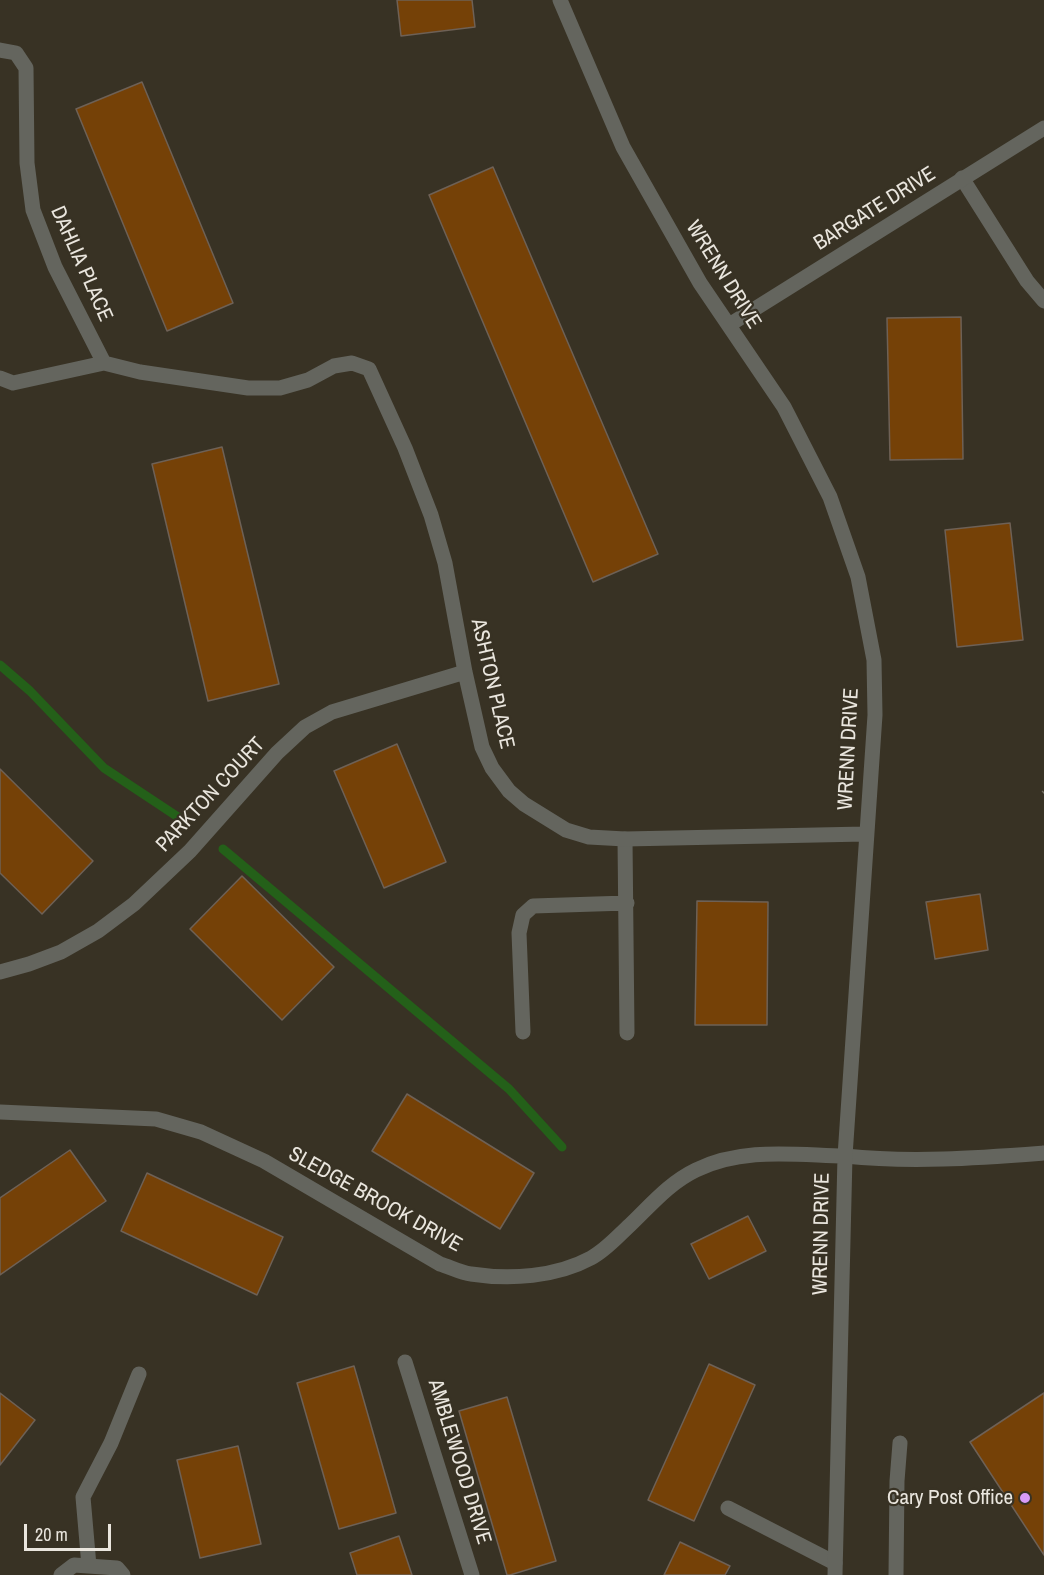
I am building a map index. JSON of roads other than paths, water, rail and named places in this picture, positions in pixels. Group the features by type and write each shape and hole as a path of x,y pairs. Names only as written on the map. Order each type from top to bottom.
{"street":[{"name":"WRENN DRIVE","path":"560,0 623,147 700,283 784,407 833,505 858,577 874,660 874,715 845,1156 835,1569"},
{"name":"DAHLIA PLACE","path":"0,51 15,53 26,68 27,163 33,210 55,267 104,363"},
{"name":"BARGATE DRIVE","path":"729,325 1044,128"},
{"path":"962,178 1027,281 1044,301"},
{"name":"ASHTON PLACE","path":"104,363 140,372 248,388 280,388 308,380 334,366 352,363 369,369 405,448 431,515 445,563 465,672 482,747 492,768 509,791 524,804 566,830 589,837 625,839 865,834"},
{"path":"0,378 13,383 104,363"},
{"name":"PARKTON COURT","path":"0,972 61,952 98,932 134,904 190,851 277,753 305,727 332,712 465,672"},
{"path":"625,839 627,1033"},
{"path":"523,1032 519,933 522,915 533,906 627,903"},
{"name":"SLEDGE BROOK DRIVE","path":"0,1112 156,1119 201,1132 264,1161 440,1264 469,1274 508,1276 556,1272 592,1257 611,1243 667,1188 695,1170 721,1160 749,1154 845,1156 878,1160 949,1160 1044,1153"},
{"name":"AMBLEWOOD DRIVE","path":"405,1362 472,1575"},
{"path":"89,1566 83,1497 111,1443 139,1374"},
{"path":"896,1575 897,1481 900,1443"},
{"path":"728,1509 835,1569"},
{"path":"62,1575 74,1565 117,1568 123,1575"}],"waterway":[{"path":"0,665 30,691 104,768 184,821"},
{"path":"223,849 509,1089 562,1147"}],"place":[{"name":"Cary Post Office","path":"1025,1498"}]}
